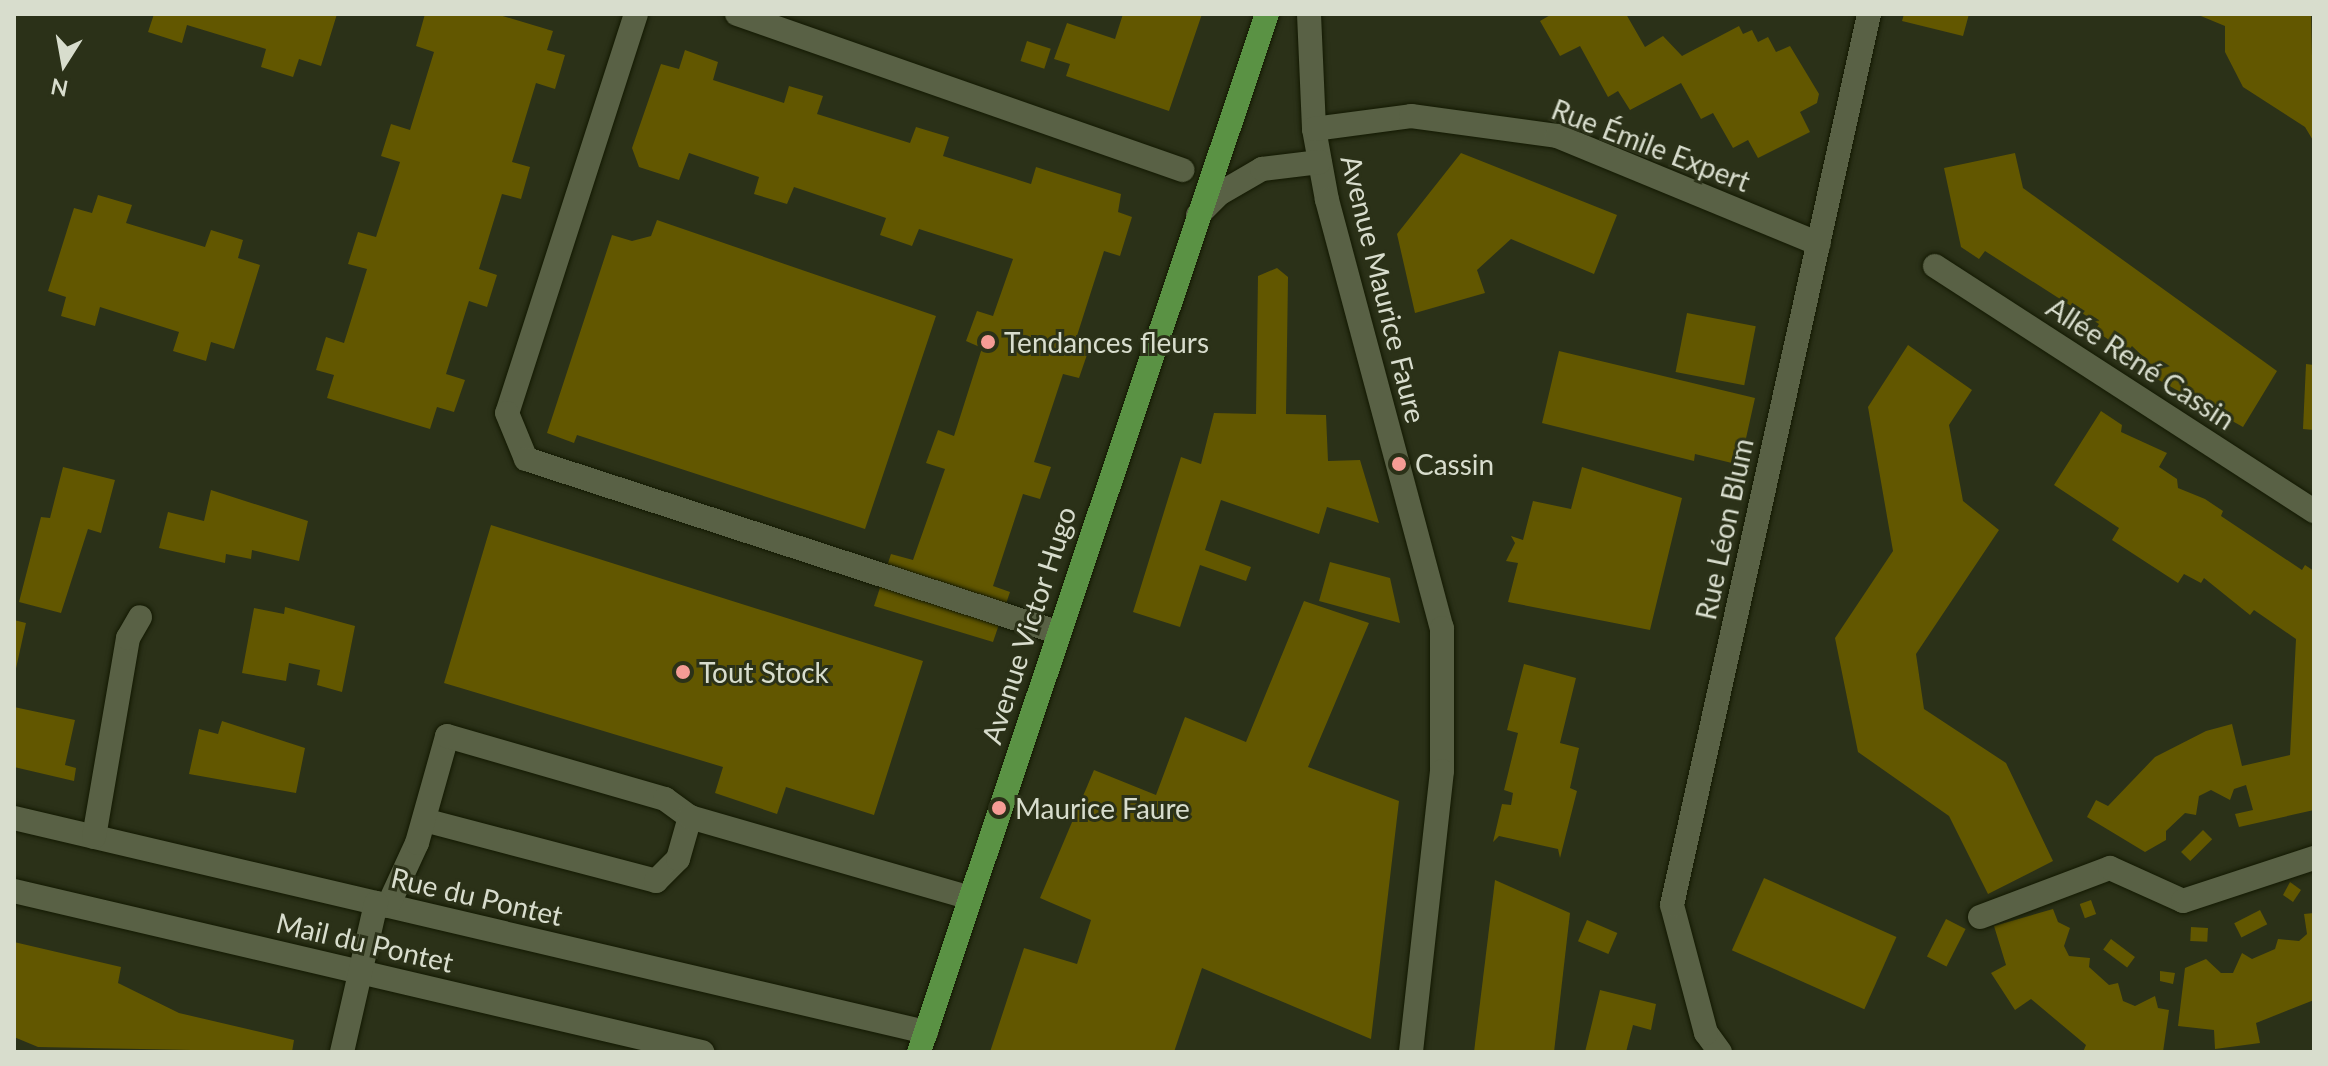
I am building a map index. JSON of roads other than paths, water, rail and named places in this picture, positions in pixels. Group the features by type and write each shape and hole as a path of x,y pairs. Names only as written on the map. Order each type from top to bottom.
{"main road":[{"name":"Avenue Victor Hugo","path":"922,1042 1196,217 1267,14"}],"street":[{"path":"636,14 507,413 526,459 1057,632"},
{"path":"737,14 1182,170"},
{"name":"Avenue Maurice Faure","path":"1309,14 1314,129 1320,162 1442,628 1442,771 1411,1052"},
{"name":"Rue Léon Blum","path":"1720,1052 1706,1033 1672,905 1869,14"},
{"name":"Rue Émile Expert","path":"1314,129 1411,116 1557,136 1819,244"},
{"name":"Avenue Victor Hugo","path":"1196,217 1219,194 1262,169 1320,162"},
{"name":"Allée René Cassin","path":"1935,266 2314,511"},
{"path":"94,837 128,638 140,617"},
{"path":"342,1052 360,972 382,904 424,820 447,736 665,799 690,817 970,898"},
{"path":"424,820 656,881 678,859 690,817"},
{"name":"Rue du Pontet","path":"14,818 382,904 922,1042"},
{"path":"1980,917 2110,868 2183,901 2314,858"},
{"name":"Mail du Pontet","path":"14,891 702,1052"}],"place":[{"name":"Tendances fleurs","path":"988,342"},
{"name":"Cassin","path":"1399,464"},
{"name":"Tout Stock","path":"683,672"},
{"name":"Maurice Faure","path":"999,808"}]}
